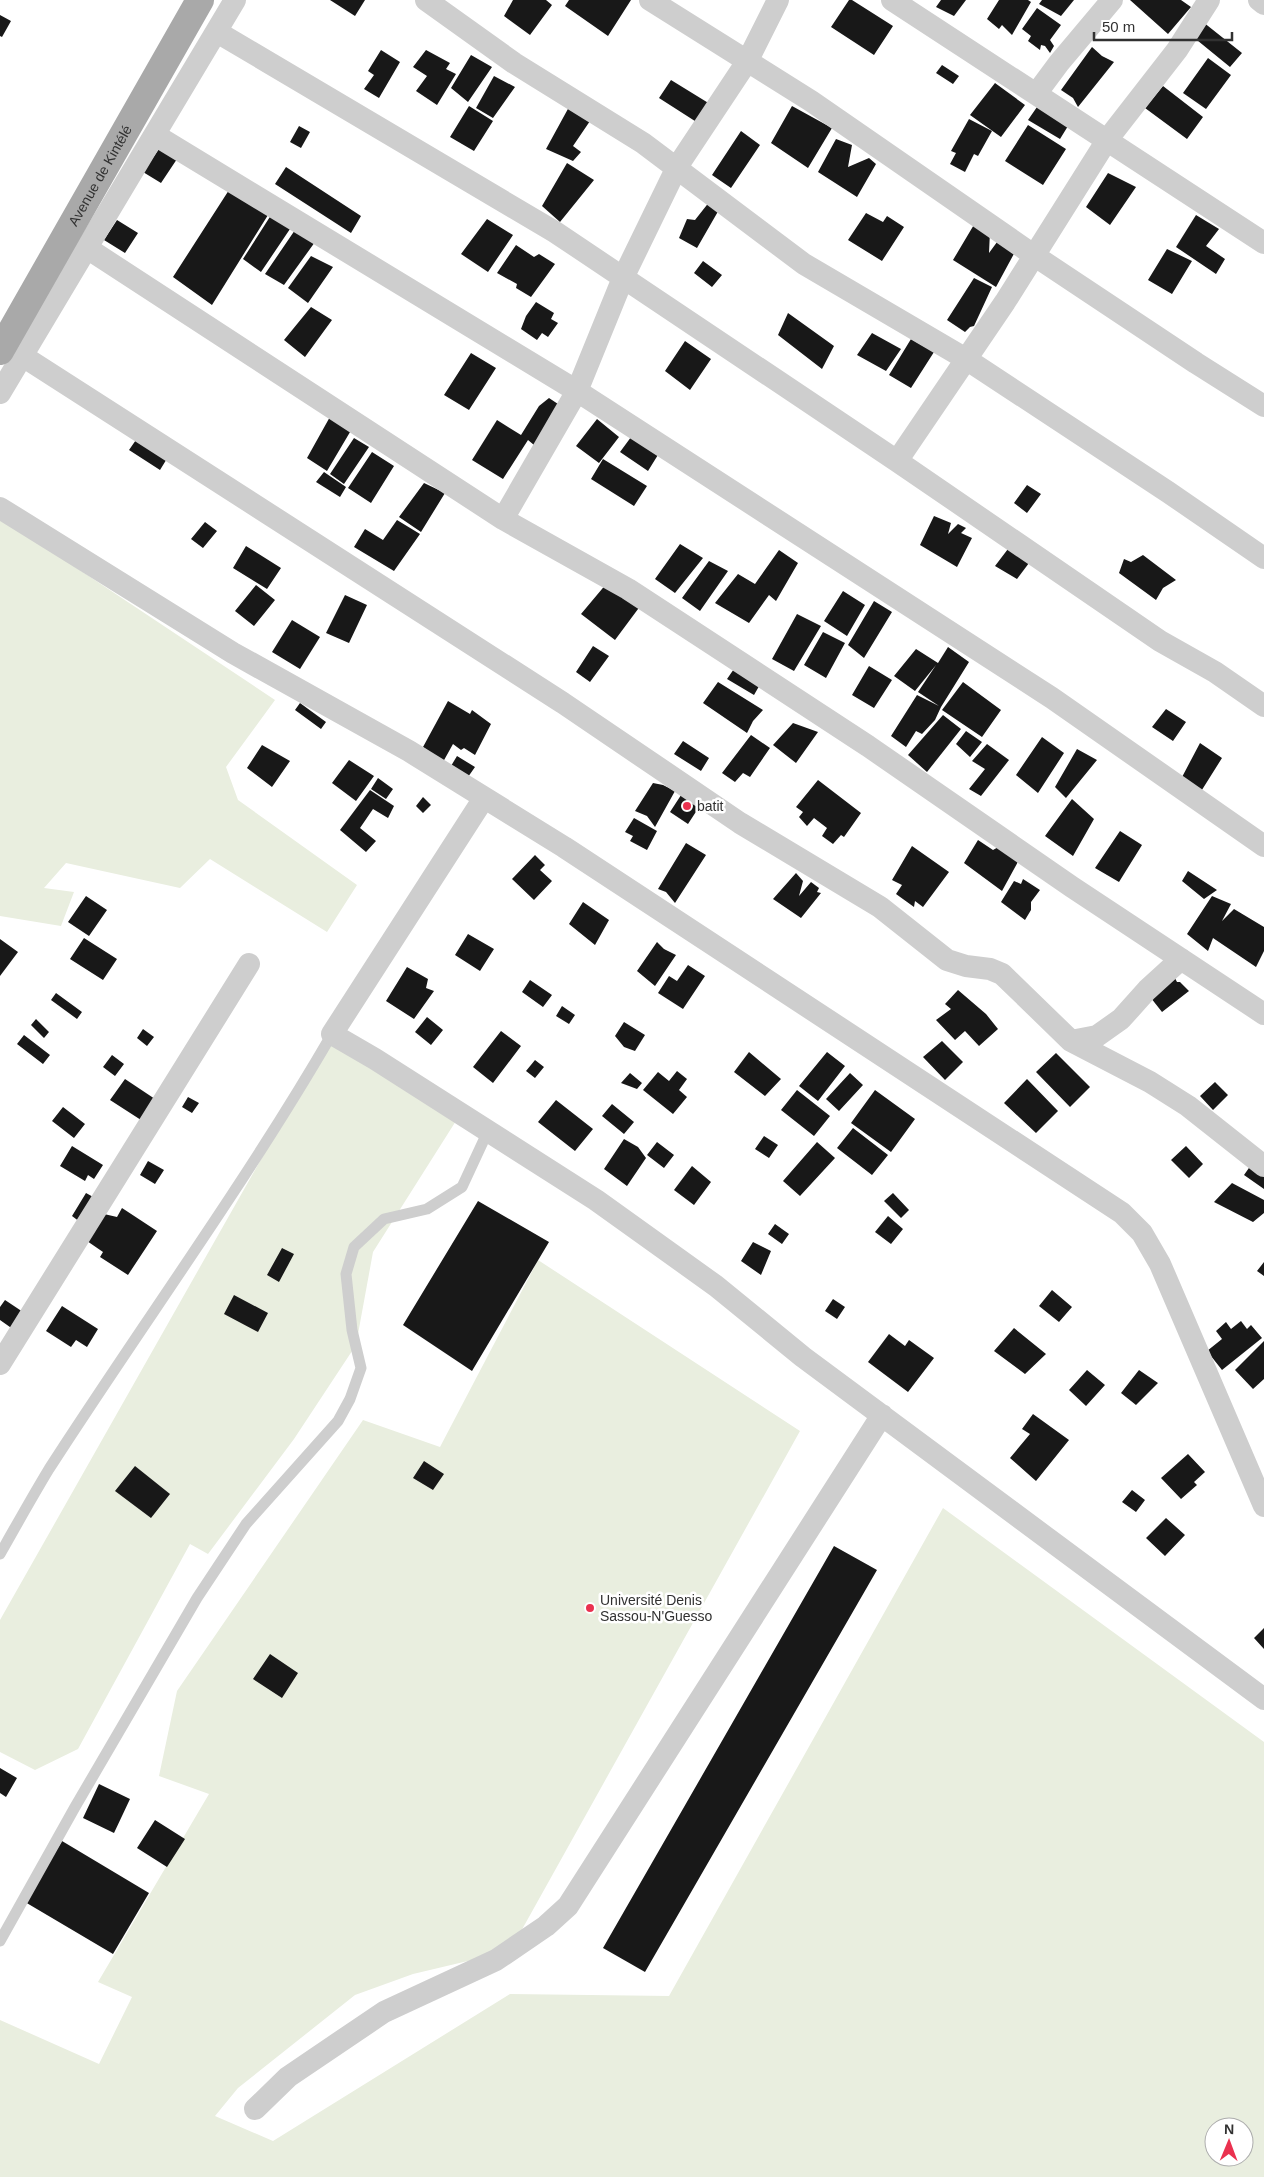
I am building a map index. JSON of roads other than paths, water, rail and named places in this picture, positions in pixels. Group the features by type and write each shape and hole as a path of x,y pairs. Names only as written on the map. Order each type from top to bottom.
{"main road":[{"name":"Avenue de Kintélé","path":"11,353 200,0"}],"street":[{"path":"0,393 11,353 87,248 235,0"},
{"path":"426,0 514,63 644,143 804,264 966,359 1168,492 1264,558"},
{"path":"650,0 812,101 1035,256 1264,406"},
{"path":"503,518 577,391 623,278 677,167 748,60 778,0"},
{"path":"892,0 1264,244"},
{"path":"1036,94 1059,63 1112,0"},
{"path":"897,461 1035,256 1107,140 1177,50 1209,0"},
{"path":"1259,0 1264,4"},
{"path":"217,32 555,232 897,461 1160,642 1215,672 1264,706"},
{"path":"155,135 577,391 1052,698 1264,846"},
{"path":"87,248 503,518 628,589 868,746 1264,1014"},
{"path":"11,353 563,703 740,823 880,907 947,960 966,966 990,969 1002,974 1071,1042 1150,1082 1188,1106 1264,1166"},
{"path":"0,508 233,653 409,751 564,847 1122,1213 1142,1233 1160,1264 1264,1506"},
{"path":"484,798 332,1034 596,1200 700,1275 803,1357 1264,1699"},
{"path":"1071,1042 1097,1036 1121,1019 1147,990 1181,959"},
{"path":"0,1364 249,964"},
{"path":"255,2109 288,2077 384,2012 496,1960 546,1926 568,1906 882,1415"}],"lane":[{"path":"0,1554 49,1470 205,1237 247,1169 297,1095 332,1034"},
{"path":"0,1940 196,1598 246,1524 338,1420 350,1400 361,1368 352,1330 346,1274 354,1247 384,1219 427,1209 462,1187 488,1131"}],"place":[{"name":"batit","path":"687,806"},
{"name":"Université Denis Sassou-N'Guesso","path":"590,1608"}]}
